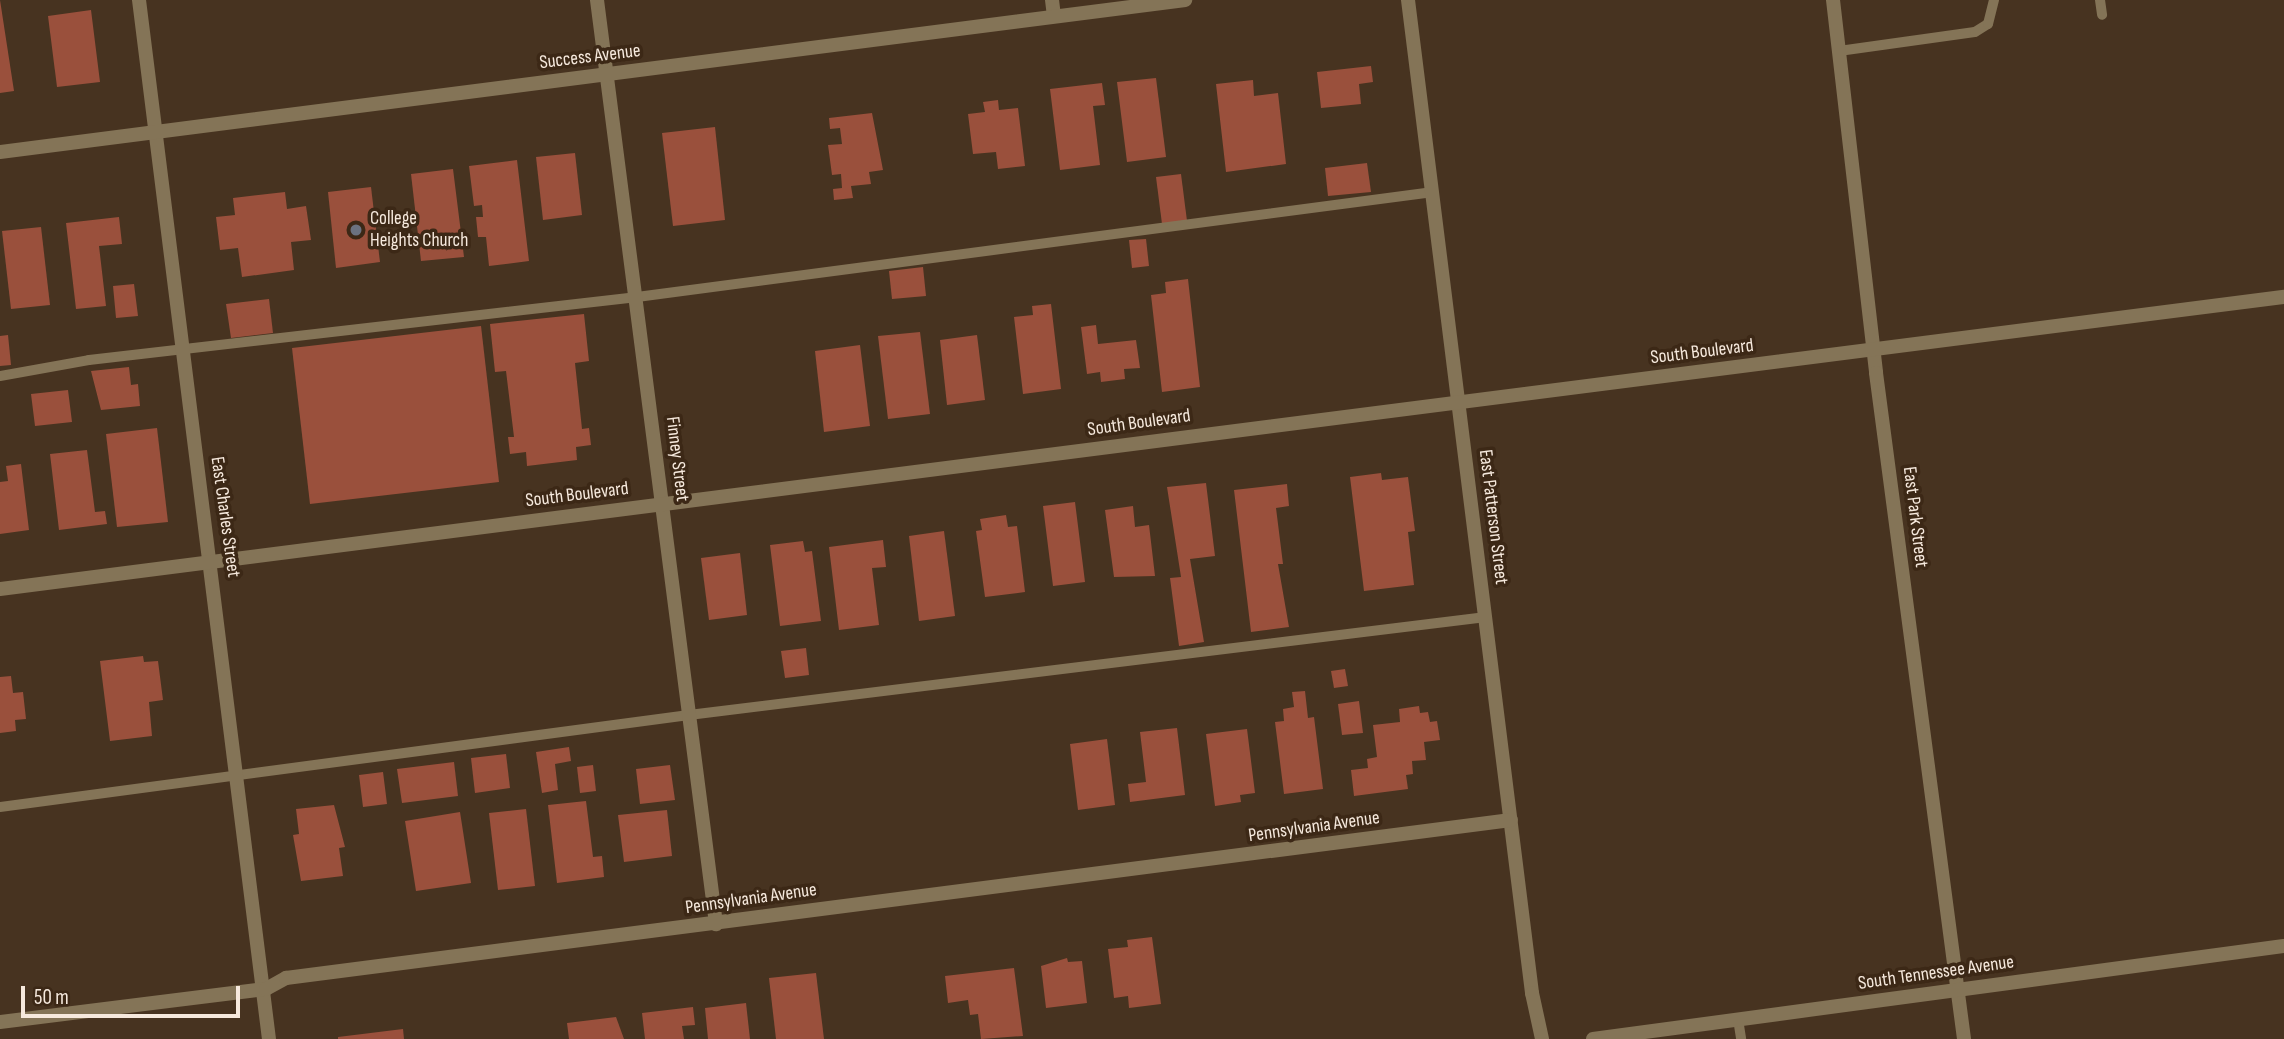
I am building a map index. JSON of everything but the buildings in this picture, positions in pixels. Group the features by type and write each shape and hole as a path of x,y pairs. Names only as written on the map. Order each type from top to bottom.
{"street":[{"name":"East Charles Street","path":"139,0 266,989 270,1039"},
{"name":"Finney Street","path":"597,0 716,924"},
{"path":"1052,0 1054,16"},
{"name":"Success Avenue","path":"0,152 1185,0"},
{"name":"East Patterson Street","path":"1408,0 1511,820 1542,1039"},
{"name":"East Park Street","path":"1833,0 1874,350 1964,1039"},
{"name":"South Boulevard","path":"0,589 2284,297"},
{"name":"Pennsylvania Avenue","path":"0,1023 266,989 286,978 1511,820"},
{"name":"South Tennessee Avenue","path":"1593,1039 2284,946"}],"lane":[{"path":"1839,51 1975,32 1988,24 1994,0"},
{"path":"2100,0 2102,15"},
{"path":"0,376 183,349 637,297 1433,192"},
{"path":"0,807 689,715 1486,617"},
{"path":"1738,1019 1741,1039"}],"place":[{"name":"College Heights Church","path":"356,230"}]}
